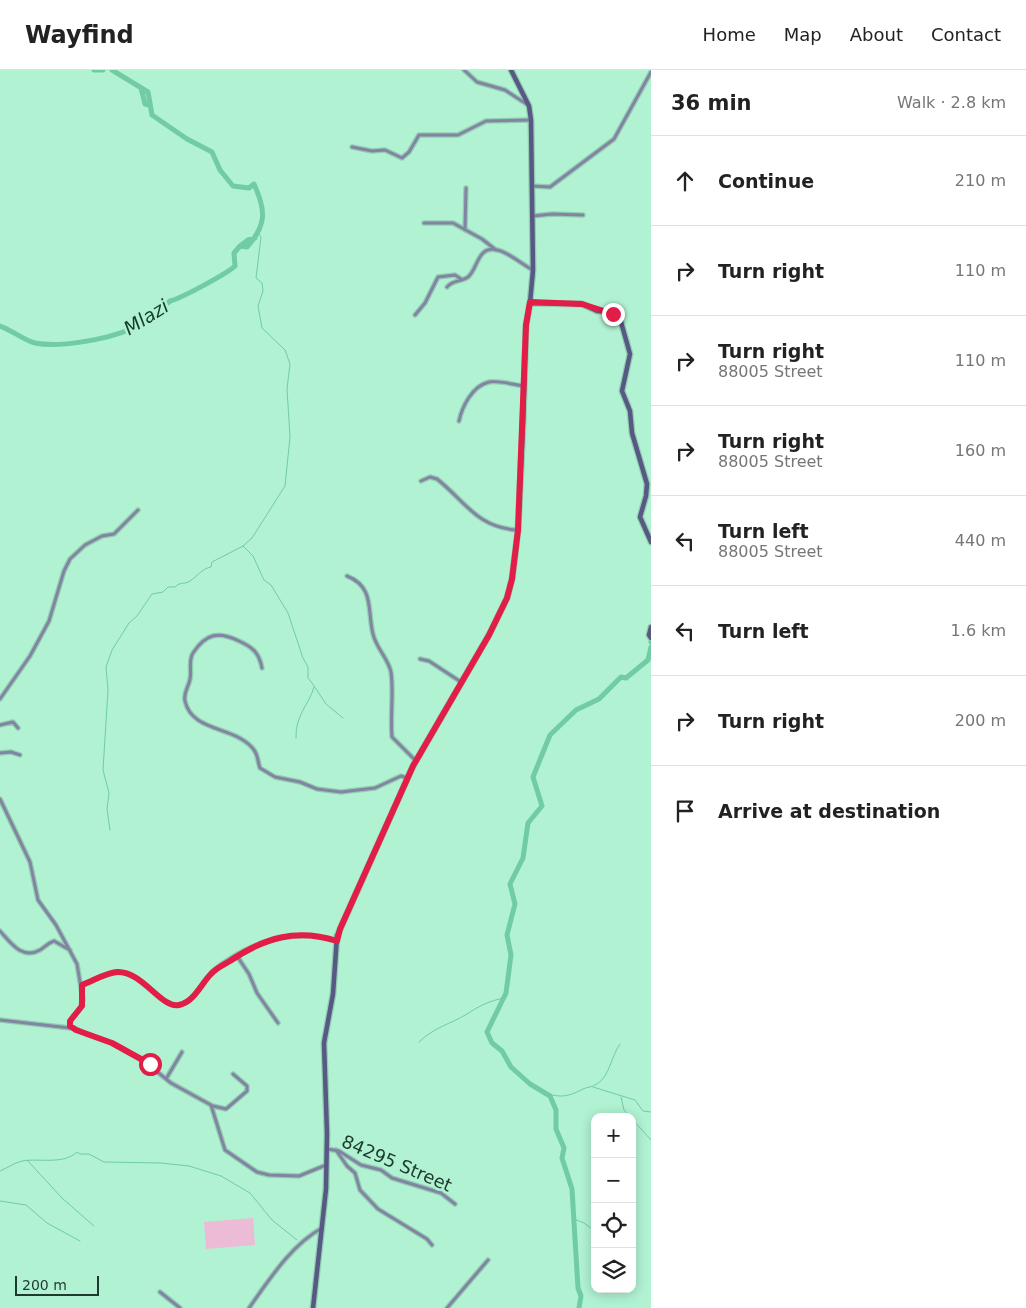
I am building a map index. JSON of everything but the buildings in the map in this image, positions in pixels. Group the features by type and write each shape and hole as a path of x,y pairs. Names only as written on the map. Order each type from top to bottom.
{"street":[{"path":"464,70 477,82 505,90 529,106"},
{"path":"313,1308 322,1228 327,1149 324,1043 333,994 337,941 340,929 407,778 460,682 489,635 507,598 512,579 518,530 526,325 533,270 533,216 529,106 511,70"},
{"path":"532,186 550,187 609,144 618,133 651,72"},
{"path":"352,147 372,151 385,150 402,158 409,152 419,134 458,135 486,121 531,120"},
{"path":"465,230 466,188"},
{"path":"533,216 552,214 583,215"},
{"path":"424,223 453,223 482,239 497,251 533,270"},
{"path":"447,286 470,275 482,254 497,251"},
{"path":"415,315 425,303 438,277 455,275 462,279"},
{"path":"530,302 582,304 597,310 610,312 621,322 630,354 622,391 630,411 632,433 646,480 646,496 640,516 651,542"},
{"path":"459,421 462,407 476,390 484,384 496,382 524,386"},
{"path":"421,481 430,477 436,479 486,523 506,530 518,530"},
{"path":"0,698 30,656 49,621 64,571 70,558 85,545 102,536 114,534 138,510"},
{"path":"347,576 365,589 371,609 371,626 374,639 390,670 392,737 416,761"},
{"path":"651,627 648,635 651,638"},
{"path":"262,668 258,656 251,646 224,634 207,638 193,653 191,660 190,680 185,697 189,711 203,724 225,731 253,749 260,768 275,777 296,781 317,789 344,792 375,788 388,784 400,776 407,778"},
{"path":"420,659 429,661 460,682"},
{"path":"0,725 14,722 18,728"},
{"path":"0,753 11,752 20,755"},
{"path":"0,799 30,862 38,900 77,964 82,985 82,1006 70,1021 73,1029"},
{"path":"0,931 14,947 26,953 40,950 54,942 70,950"},
{"path":"82,985 112,973 123,972 144,982 170,1004 180,1005 193,997 213,972 246,950 283,936 323,937 337,941"},
{"path":"237,956 249,974 257,993 278,1023"},
{"path":"0,1020 64,1026 112,1043 144,1061 166,1079 212,1106 226,1109 248,1091 248,1087 234,1074"},
{"path":"166,1079 182,1052"},
{"path":"212,1106 222,1146 257,1172 269,1175 299,1176 326,1165"},
{"name":"84295 Street","path":"327,1149 335,1149 361,1165 381,1170 392,1178 441,1193 455,1204"},
{"path":"335,1149 347,1166 356,1173 360,1190 378,1209 427,1239 432,1245"},
{"path":"249,1308 275,1272 308,1236 322,1228"},
{"path":"447,1308 488,1260"},
{"path":"160,1292 180,1308"}],"shaded area":[{"path":"253,1218 255,1245 206,1249 204,1222"}],"waterway":[{"path":"94,70 103,70"},
{"name":"Mlazi","path":"0,326 31,342 45,344 84,342 121,333 131,329 132,323 170,301 214,280 231,269 235,266 234,253 240,246 247,247 258,232 263,217 261,202 254,184 249,188 233,186 220,170 212,152 187,139 152,115 148,92 112,70"},
{"path":"141,88 145,104 149,105"},
{"path":"258,232 261,237 256,278 262,283 263,291 258,306 262,328 285,350 290,364 287,389 290,437 285,486 252,538 243,546 253,556 264,580 271,585 288,613 303,658 308,667 308,678 326,704 343,718"},
{"name":"Mlazi","path":"240,246 248,240 255,238"},
{"path":"110,830 107,809 109,793 103,770 108,690 106,667 112,650 129,623 137,616 152,594 163,592 168,587 175,587 188,582 202,571 211,567 212,562 243,546"},
{"path":"579,1308 581,1296 578,1288 572,1189 562,1158 564,1148 556,1129 556,1110 550,1096 530,1084 511,1067 502,1051 492,1043 487,1032 506,993 511,955 507,935 515,904 510,884 523,858 528,823 542,806 533,777 550,735 576,710 599,699 621,677 626,678 648,660 651,647"},
{"path":"296,738 300,717 314,687"},
{"path":"419,1042 437,1029 480,1006 504,998"},
{"path":"550,1097 553,1095 569,1095 597,1084 608,1071 620,1044"},
{"path":"593,1087 635,1100 643,1111 651,1112"},
{"path":"621,1097 624,1110 651,1140"},
{"path":"0,1171 22,1161 58,1160 77,1152 89,1154 104,1162 161,1163 189,1166 221,1176 250,1193 272,1220 297,1240"},
{"path":"27,1160 62,1198 94,1226"},
{"path":"0,1201 26,1205 47,1223 80,1241"},
{"path":"574,1219 591,1228"}],"route":[{"path":"150,1064 112,1043 105,1042 70,1026 70,1021 82,1006 82,985 107,974 123,972 144,982 166,1002 176,1006 190,1000 213,972 246,950 264,942 283,936 323,937 337,941 340,929 413,766 489,635 507,598 512,579 518,530 526,325 530,302 582,304 613,314"}]}
